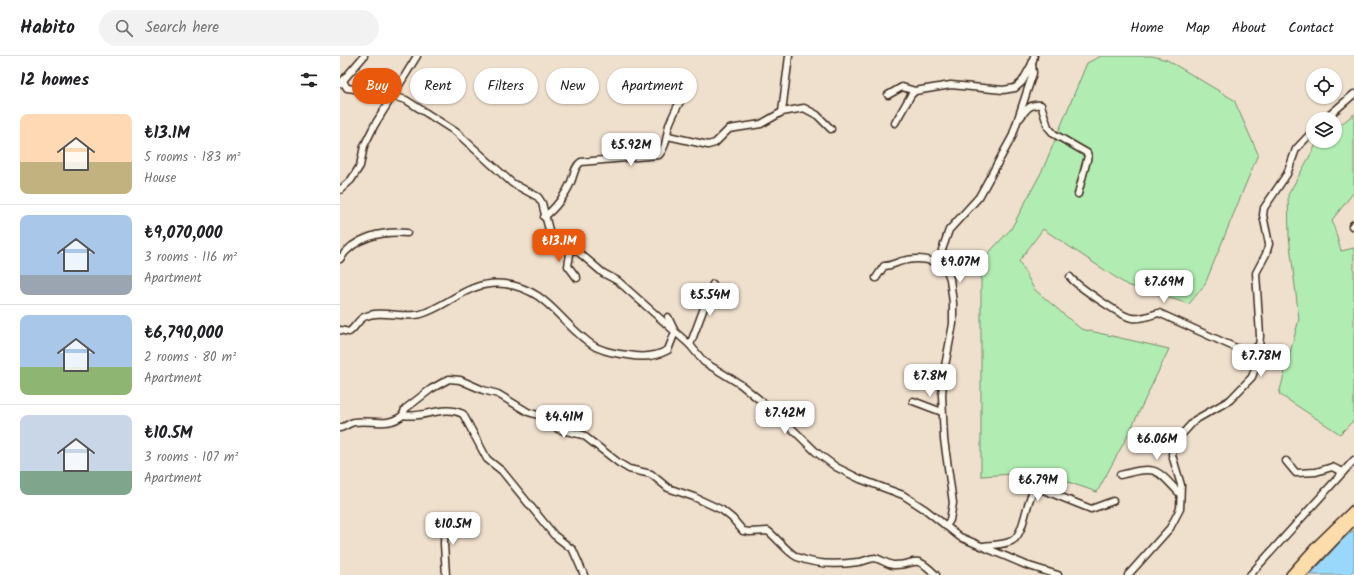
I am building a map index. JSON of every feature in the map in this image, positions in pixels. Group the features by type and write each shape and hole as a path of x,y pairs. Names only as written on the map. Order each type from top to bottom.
{"highway":[{"path":"1291,575 1318,545 1354,510"},
{"path":"1301,575 1354,519"}],"street":[{"path":"352,89 347,88 342,83 364,56"},
{"path":"402,82 417,56"},
{"path":"782,112 789,56"},
{"path":"888,95 902,87 915,91 951,85 1003,90 1015,88 1022,82 1032,64 1034,56"},
{"path":"946,526 951,516 953,503 942,412 944,371 953,324 953,295 942,250 946,236 980,196 1012,137 1033,73 1032,64"},
{"path":"895,123 911,95 915,91"},
{"path":"1334,112 1354,94"},
{"path":"402,100 412,104 456,132 512,183 538,197 542,203 544,217 550,234 563,241 603,273 618,281 690,345 704,362 740,384 776,414 816,452 831,463 860,479 903,495 926,510 960,537 1026,565 1058,575"},
{"path":"340,190 350,180 360,166 364,146 374,126 388,104"},
{"path":"544,217 552,211 567,190 578,164 585,160 656,156 661,152 668,136 669,127 678,104"},
{"path":"1018,121 1027,107 1040,105 1048,127 1054,134 1087,153 1088,156 1078,194"},
{"path":"668,136 708,145 714,143 729,129 761,124 782,112 804,108 817,115 831,129"},
{"path":"1128,575 1170,528 1180,510 1181,485 1172,456 1173,444 1195,420 1230,400 1252,377 1258,360 1259,345 1255,282 1256,273 1266,254 1269,244 1263,215 1264,208 1288,174 1296,149 1306,138"},
{"path":"340,259 348,248 371,237 388,232 407,233"},
{"path":"563,241 570,254 568,266 577,278"},
{"path":"876,278 884,266 891,266 902,261 934,261 948,272"},
{"path":"1070,277 1075,283 1086,288 1100,300 1130,318 1138,318 1160,313 1244,352 1251,352 1259,345"},
{"path":"340,330 350,332 363,317 373,314 414,316 426,313 463,291 488,285 504,284 522,287 543,298 568,325 597,348 612,353 642,358 661,354 668,350 675,332 668,317"},
{"path":"690,345 713,284"},
{"path":"340,428 352,422 384,423 398,419 403,415 405,409 431,389 449,379 460,380 482,390 498,394 528,412 541,416 551,422 558,429 583,435 619,464 629,469 651,474 668,488 694,497 722,510 732,518 743,531 768,531 781,541 790,552 798,557 811,561 834,564 875,558 891,565 914,561 925,564 936,575"},
{"path":"913,401 942,412"},
{"path":"403,415 421,416 441,410 456,411 463,414 487,459 502,471 554,535 573,550 584,575"},
{"path":"1250,575 1354,460"},
{"path":"1286,461 1296,473 1316,472 1332,467 1343,472"},
{"path":"1120,475 1144,469 1154,469 1161,473 1180,494"},
{"path":"982,546 1014,540 1026,511 1030,496 1034,490 1041,489 1091,509 1112,501"},
{"path":"445,519 444,544 446,575"}],"green space":[{"path":"1101,56 1152,56 1167,60 1234,100 1258,154 1205,284 1189,304 1127,285 1043,229 1019,261 1034,289 1081,329 1169,349 1129,433 1097,492 1068,482 1030,473 981,476 981,261 1011,229 1043,169 1087,63"},
{"path":"1354,114 1354,192 1332,220 1341,251 1354,248 1354,420 1340,434 1279,394 1299,319 1289,236 1288,195 1314,148 1342,148 1342,123"}],"water":[{"path":"1354,530 1354,570 1349,575 1310,575 1343,539"}]}
